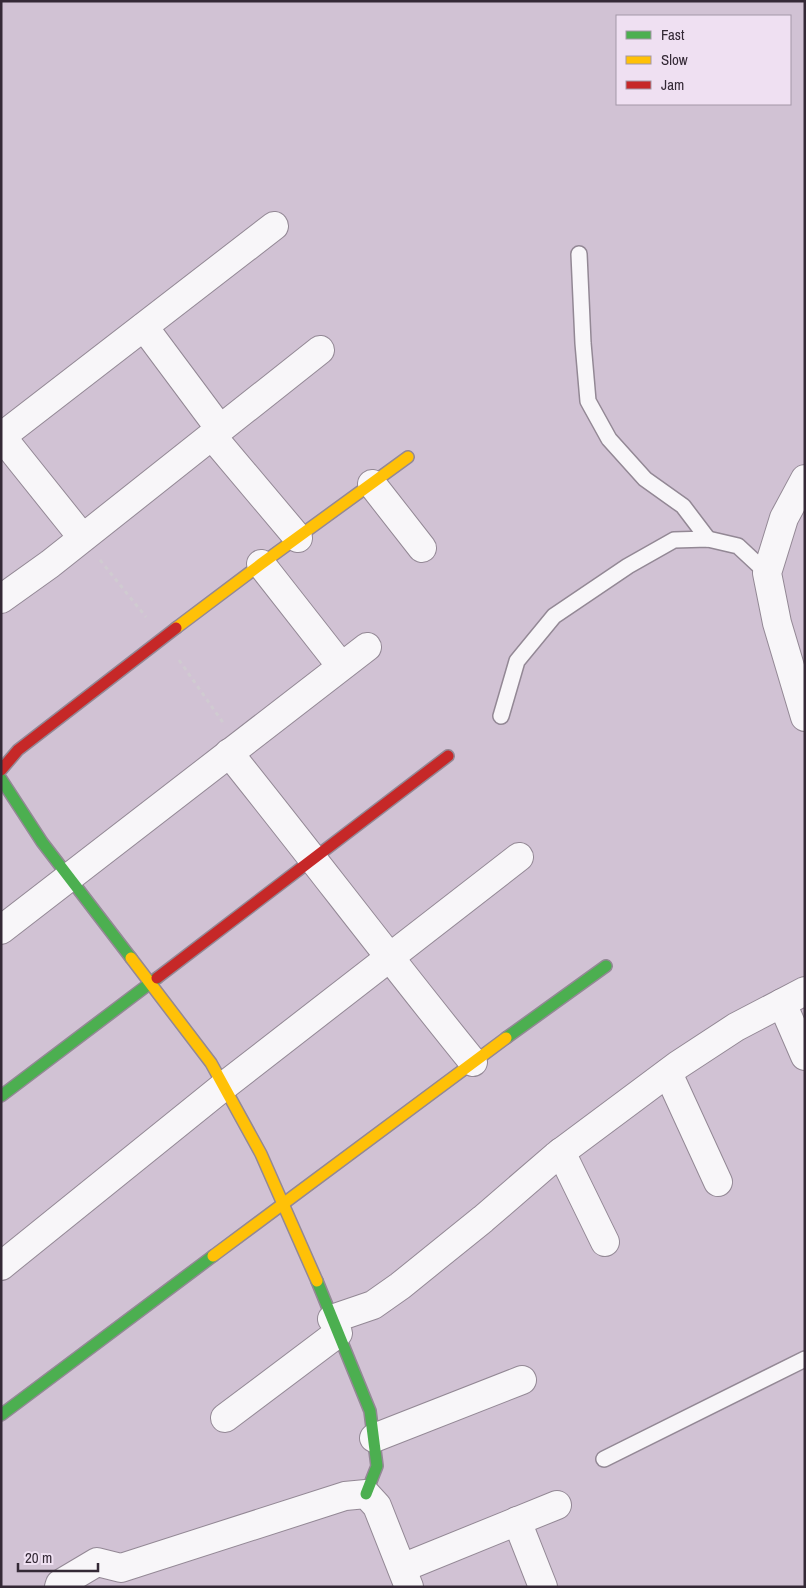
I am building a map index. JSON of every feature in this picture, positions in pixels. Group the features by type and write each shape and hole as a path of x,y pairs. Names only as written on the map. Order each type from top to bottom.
{"street":[{"path":"82,537 2,437 274,226"},
{"path":"144,327 216,433 298,538"},
{"path":"1,600 50,564 320,350"},
{"path":"1,770 18,750 261,564 408,457"},
{"path":"805,479 784,518 767,573 777,623 805,717"},
{"path":"372,484 422,548"},
{"path":"261,564 341,666"},
{"path":"1,930 367,647"},
{"path":"229,753 313,857 390,959 472,1062"},
{"path":"1,1096 448,756"},
{"path":"1,779 42,842 211,1063 261,1154 284,1204 370,1411 377,1466 366,1494"},
{"path":"1,1266 224,1086 520,857"},
{"path":"1,1415 472,1062 606,966"},
{"path":"225,1418 335,1326 373,1305 400,1286 562,1152 699,1050 736,1027 793,997 805,1056"},
{"path":"668,1073 718,1182"},
{"path":"562,1152 605,1242"},
{"path":"374,1438 522,1380"},
{"path":"366,1494 377,1506 405,1577 517,1521 557,1505"},
{"path":"59,1587 60,1584 97,1562 117,1577 345,1496 366,1494"},
{"path":"517,1521 543,1587"}],"lane":[{"path":"579,254 588,401 609,439 645,479 683,506 708,539"},
{"path":"501,716 517,661 554,616 628,566 674,540 708,539 738,546 767,573"},
{"path":"604,1459 805,1359"}],"traffic: fast":[{"path":"1,779 42,842 131,958"},
{"path":"506,1038 606,966"},
{"path":"1,1096 157,978"},
{"path":"1,1415 213,1256"},
{"path":"317,1281 370,1411 377,1466 366,1494"}],"traffic: slow":[{"path":"176,628 408,457"},
{"path":"131,958 211,1063 261,1154 317,1281"},
{"path":"213,1256 506,1038"}],"traffic: jam":[{"path":"1,770 18,750 176,628"},
{"path":"157,978 448,756"}]}
